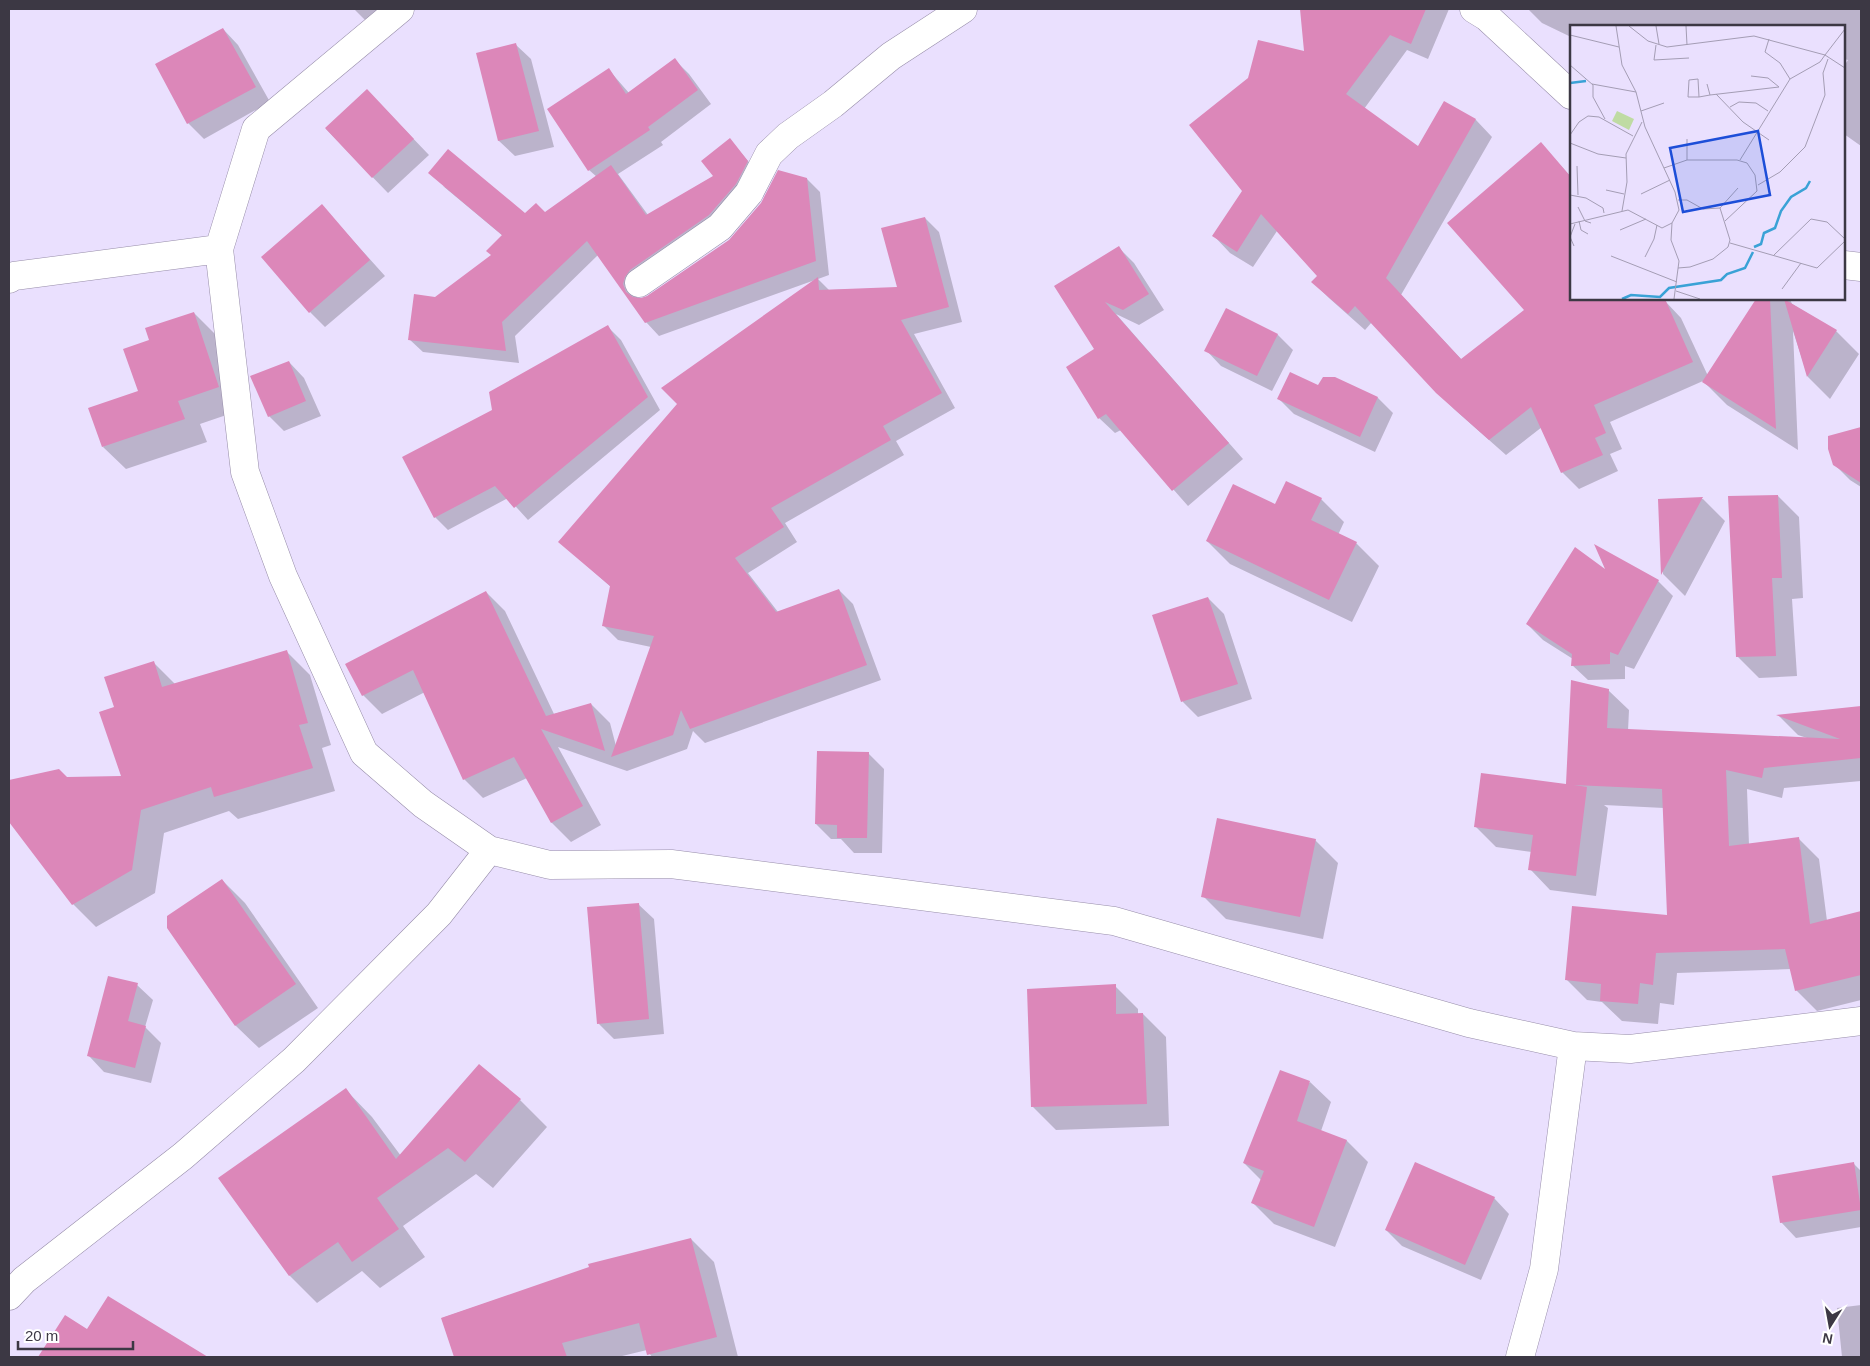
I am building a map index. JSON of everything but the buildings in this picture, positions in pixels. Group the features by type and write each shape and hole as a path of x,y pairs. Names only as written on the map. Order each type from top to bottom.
{"street":[{"path":"400,9 256,129 219,249 245,472 283,576 327,676 364,753 423,804 489,850 550,865 671,864 1114,921 1469,1023 1573,1046 1630,1049 1861,1021"},
{"path":"639,284 720,227 749,193 769,154 788,136 833,104 891,56 963,9"},
{"path":"1474,9 1487,17 1570,94"},
{"path":"9,279 14,276 219,249"},
{"path":"1845,265 1861,267"},
{"path":"9,1296 24,1280 183,1156 294,1060 439,914 489,850"},
{"path":"1520,1357 1544,1269 1573,1046"}]}
